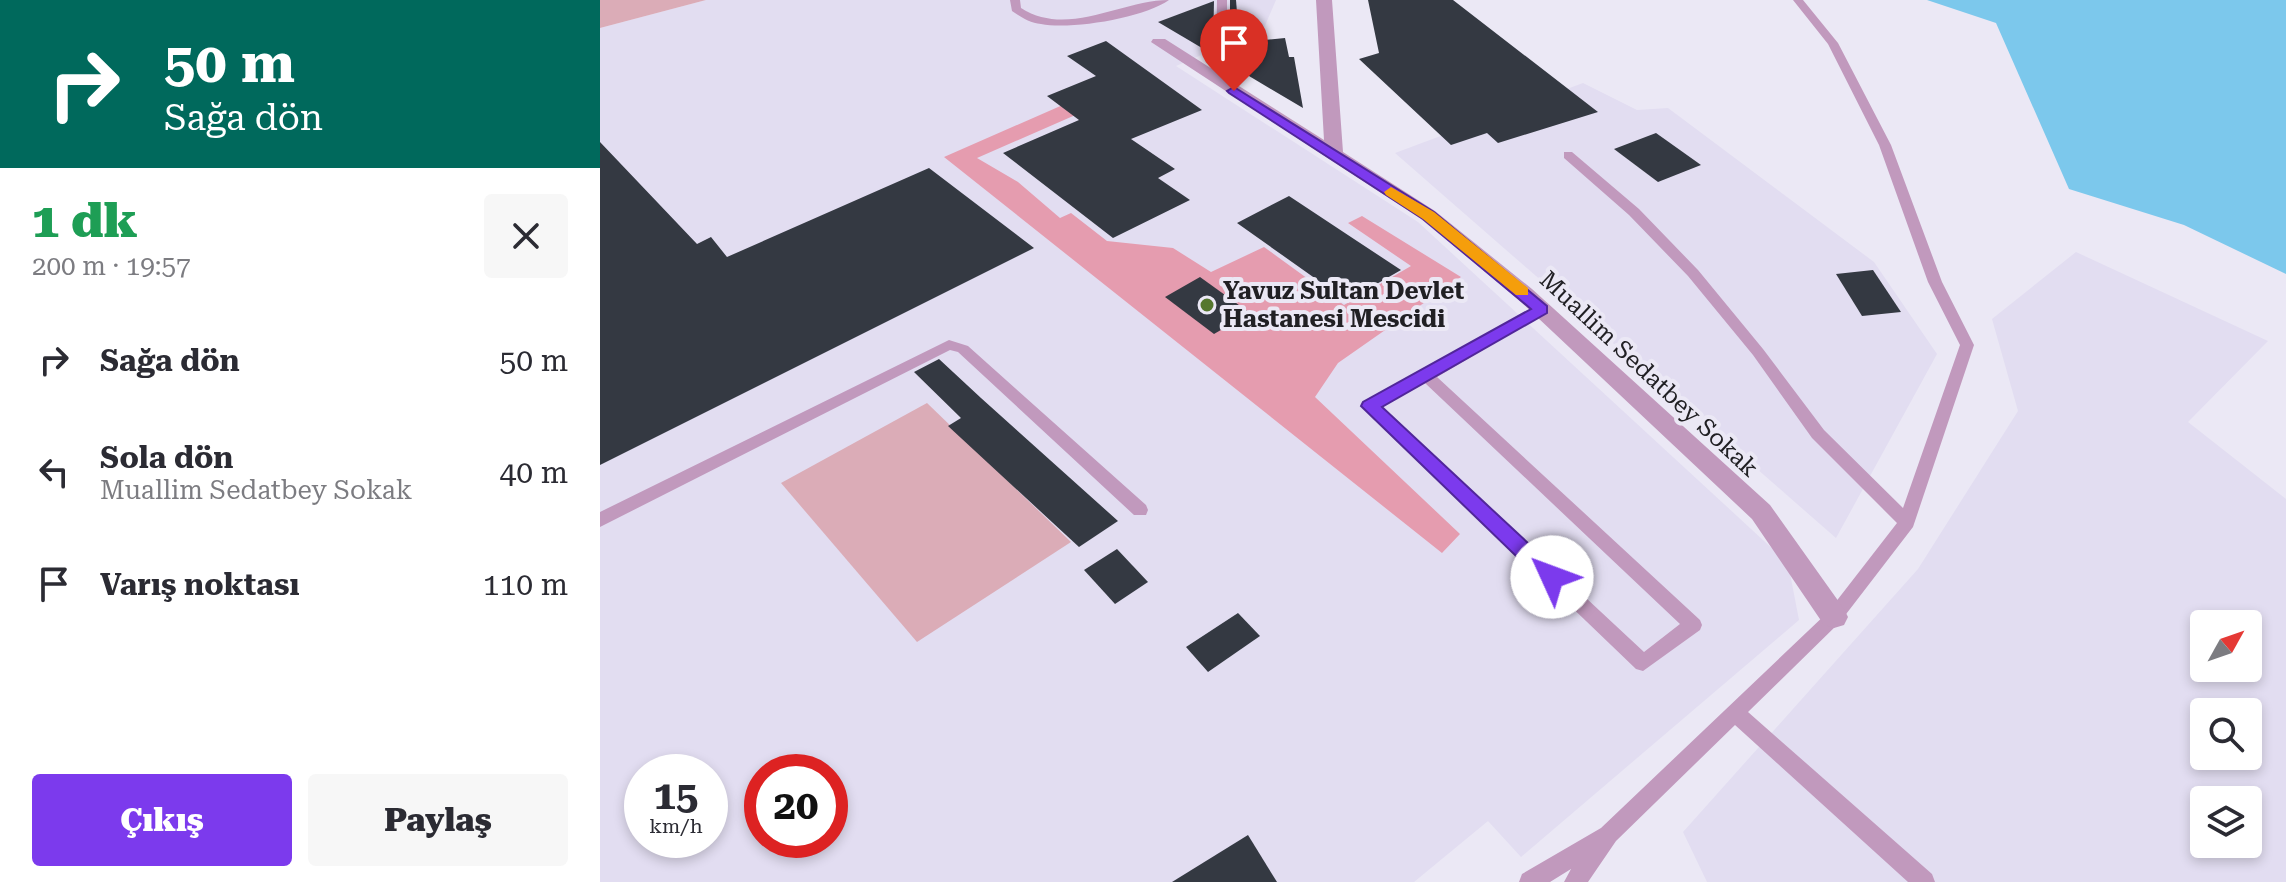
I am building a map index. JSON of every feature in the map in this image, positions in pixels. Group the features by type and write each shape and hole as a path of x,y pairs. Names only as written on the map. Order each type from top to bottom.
{"street":[{"path":"1324,0 1334,155"},
{"name":"Muallim Sedatbey Sokak","path":"1159,42 1428,215 1542,309 1761,512 1834,617"}],"lane":[{"path":"1015,0 1021,13 1043,22 1133,10 1164,0"},
{"path":"1209,74 1220,68 1224,56 1220,29 1222,0"},
{"path":"1575,882 1609,834 1834,617 1907,522 1967,345 1935,282 1885,145 1833,43 1798,0"},
{"path":"1568,155 1634,212 1693,273 1758,352 1818,434 1907,522"},
{"path":"1427,376 1693,625 1643,663 1370,406 1542,309"},
{"path":"600,520 949,345 963,349 1140,510"},
{"path":"1734,712 1924,882"},
{"path":"1530,882 1609,834"}],"shaded area":[{"path":"600,0 706,0 600,28"},
{"path":"706,0 1276,0 1264,28 1176,66 1418,222 1788,563 1799,620 1521,857 1488,821 1414,882 600,882 600,28"},
{"path":"1583,83 1637,110 1668,108 1874,262 1937,354 1836,538 1395,153"},
{"path":"1065,104 1080,113 977,158 1018,182 1060,218 1071,213 1107,241 1173,248 1211,272 1264,247 1344,305 1411,266 1348,223 1362,216 1461,277 1338,363 1315,397 1460,534 1442,553 944,157"},
{"path":"2076,252 2268,341 2188,422 2286,499 2286,882 1707,882 1683,832 1918,569 2018,411 1992,319"},
{"path":"927,403 1071,542 917,642 781,483"}],"water":[{"path":"1927,0 2286,0 2286,274 2184,225 2069,189 1996,23"}],"building":[{"path":"1230,0 1236,0 1239,38 1230,41"},
{"path":"1368,0 1453,0 1598,112 1498,143 1487,133 1451,145 1359,59 1379,53"},
{"path":"1214,1 1213,48 1207,51 1158,22"},
{"path":"1285,38 1289,57 1294,57 1303,108 1249,76 1244,42"},
{"path":"1106,41 1202,110 1131,139 1175,169 1158,178 1190,200 1113,238 1003,153 1079,120 1047,96 1096,76 1067,56"},
{"path":"1656,133 1701,165 1658,182 1614,149"},
{"path":"600,142 697,244 711,237 727,257 929,168 1034,248 600,465"},
{"path":"1289,196 1401,270 1347,301 1237,223"},
{"path":"1873,270 1901,312 1862,316 1836,274"},
{"name":"Yavuz Sultan Devlet Hastanesi Mescidi","path":"1200,277 1250,313 1214,334 1165,297"},
{"path":"939,359 1118,521 1079,547 948,426 961,418 914,372"},
{"path":"1117,549 1148,582 1115,604 1084,570"},
{"path":"1238,613 1260,636 1208,672 1186,647"},
{"path":"1248,835 1277,882 1172,882"}],"slow traffic":[{"path":"1391,192 1428,215 1522,292"}],"place":[{"name":"Yavuz Sultan Devlet Hastanesi Mescidi","path":"1207,305"}],"route":[{"path":"1234,91 1428,215 1542,309 1370,406 1552,577"}]}
